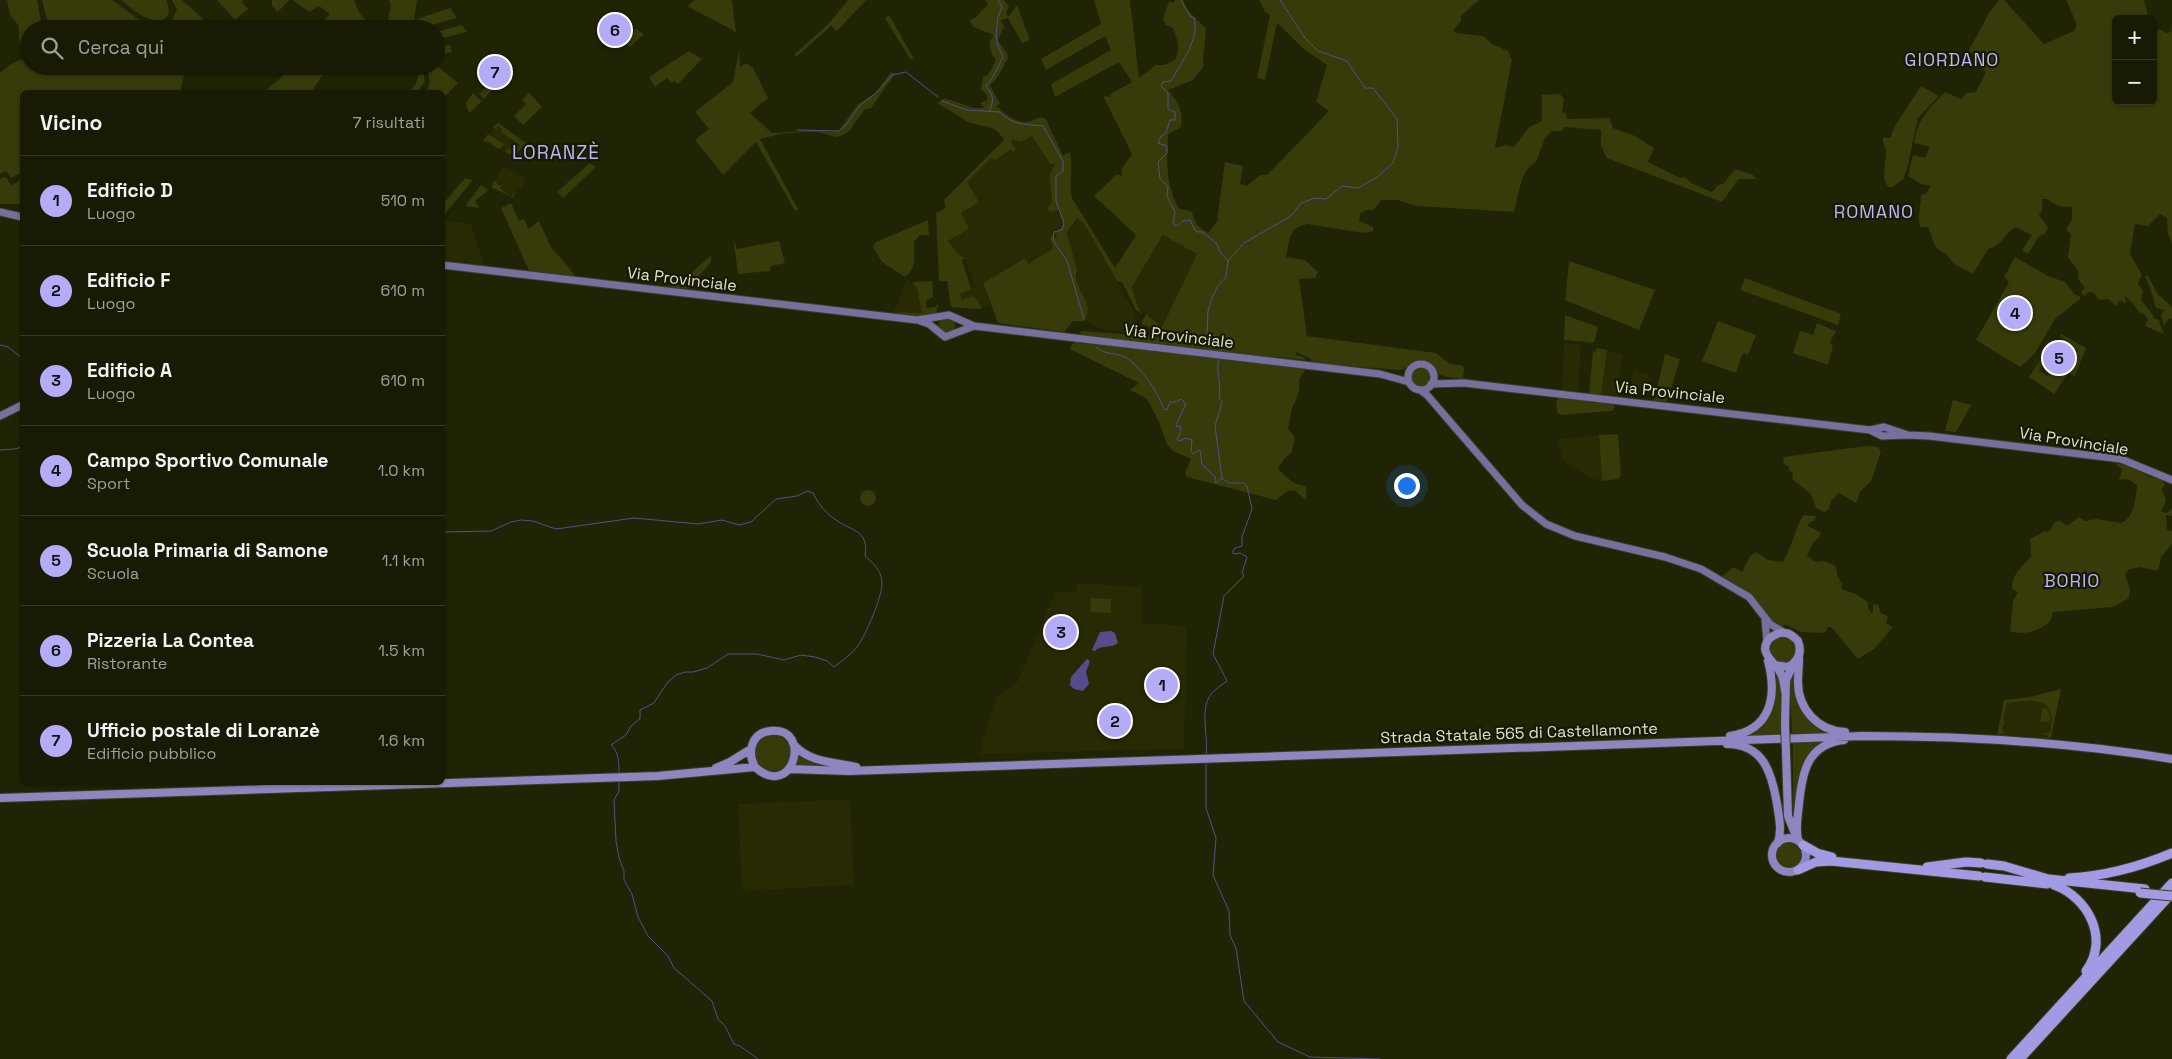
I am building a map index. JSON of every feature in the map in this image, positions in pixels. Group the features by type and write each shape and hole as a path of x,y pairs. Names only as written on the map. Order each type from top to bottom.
{"highway":[{"path":"1800,842 1822,855 1848,860 1928,867 1966,862 2004,866 2042,878 2172,894"},
{"path":"2042,878 2077,878 2107,874 2148,863 2172,852"},
{"path":"1798,870 1816,862 1831,861 2054,885 2142,891"},
{"path":"2011,1059 2172,883"},
{"path":"2054,885 2069,891 2082,903 2092,919 2095,936 2095,951 2092,962 2061,1005"},
{"path":"2020,1059 2172,894"}],"main road":[{"path":"0,212 20,217"},
{"name":"Via Provinciale","path":"445,265 918,320 928,324 945,337 950,337 974,326"},
{"name":"Via Provinciale","path":"918,320 948,315 974,326 1264,359 1380,374 1409,382"},
{"path":"937,332 936,323 941,316"},
{"path":"955,318 958,326 956,333"},
{"path":"1439,410 1432,395 1433,373 1431,369 1424,364 1415,366 1409,372 1409,382 1413,387 1420,390 1439,410 1522,506 1546,524 1575,536 1672,559 1701,569 1749,597 1770,624 1795,637 1798,641 1798,688 1801,701 1807,712 1826,728 1862,736"},
{"name":"Via Provinciale","path":"1380,374 1409,372"},
{"name":"Via Provinciale","path":"1433,373 1456,382"},
{"name":"Via Provinciale","path":"1431,385 1456,382 1908,435 2029,447 2121,460 2172,480"},
{"path":"1420,390 1431,385"},
{"path":"0,416 20,406"},
{"path":"1764,618 1768,642"},
{"path":"1780,841 1774,786 1766,764 1757,755 1743,746 1722,744 1717,740 1720,737 1737,735 1749,730 1765,714 1772,699 1773,686 1766,648 1768,642 1775,635 1785,633"},
{"path":"1799,656 1788,675 1785,691 1785,724 1788,816 1792,830 1800,842"},
{"path":"1768,658 1782,675 1785,691"},
{"path":"1775,665 1784,667 1793,664"},
{"name":"Strada Statale 565 di Castellamonte","path":"704,772 730,762 751,749 758,736 770,730 784,733 794,745 808,756 866,769"},
{"path":"1788,816 1780,841 1772,853 1776,866 1788,872 1798,870 1804,864 1806,857 1797,831 1801,787 1807,764 1815,753 1826,745 1837,741 1857,739 1862,736"},
{"name":"Strada Statale 565 di Castellamonte","path":"445,783 658,776 755,767 761,772 773,776 789,769 849,770 1862,736 1981,738 2059,744 2172,759"},
{"path":"789,769 795,758 794,745"},
{"path":"751,749 751,759 755,767"},
{"name":"Strada Statale 565 di Castellamonte","path":"0,798 384,785"},
{"path":"1780,841 1792,838 1800,842"}],"shaded area":[{"path":"7,0 37,0 41,20 20,20 20,43 19,26 10,15"},
{"path":"42,0 112,0 140,20 47,20"},
{"path":"121,0 166,0 169,11 163,20 153,20 140,15"},
{"path":"172,0 182,0 203,20 172,20 177,10"},
{"path":"217,0 244,0 242,2 248,9 235,20"},
{"path":"272,0 289,0 278,12 272,6"},
{"path":"293,0 354,0 359,12 366,20 326,20 330,14 319,6 309,12"},
{"path":"389,0 417,0 414,20 388,20 391,4"},
{"path":"695,0 732,0 736,32 687,6"},
{"path":"848,0 866,0 837,31 831,26 796,57 794,55 830,22"},
{"path":"985,0 1004,0 1009,7 1006,12 1008,17 1017,5 1030,40 1022,43 1008,18 1001,20 1004,27 998,40 1009,57 999,75 990,85 1000,104 996,106 1016,120 1026,122 1040,117 1046,119 1063,156 1070,152 1072,198 1115,268 1136,235 1094,196 1117,174 1122,176 1122,168 1132,154 1103,96 1111,97 1110,94 1132,82 1119,62 1055,97 1051,84 1111,50 1105,36 1046,70 1041,59 1101,24 1094,0 1130,0 1139,78 1156,65 1164,65 1175,60 1177,56 1178,44 1173,28 1166,25 1163,19 1169,1 1174,3 1175,0 1183,0 1187,9 1206,29 1204,66 1193,80 1168,90 1179,107 1182,122 1181,127 1168,134 1167,164 1171,190 1179,209 1191,211 1197,225 1208,233 1220,218 1217,220 1225,162 1243,166 1240,184 1247,186 1260,175 1267,175 1329,111 1316,102 1327,65 1305,50 1277,23 1265,80 1257,78 1270,15 1265,12 1259,0 1479,0 1461,16 1461,21 1453,30 1456,33 1483,36 1492,44 1508,51 1512,60 1495,148 1506,145 1514,147 1529,127 1542,121 1542,95 1560,94 1564,99 1562,112 1566,113 1567,119 1609,118 1613,128 1635,136 1654,148 1648,162 1680,178 1685,177 1691,183 1712,192 1718,185 1723,184 1735,169 1753,175 1757,179 1739,179 1722,202 1607,158 1601,146 1601,130 1564,127 1563,131 1552,131 1545,138 1536,162 1523,177 1514,212 1416,206 1397,200 1381,200 1374,210 1366,210 1360,214 1359,221 1373,227 1373,231 1363,233 1308,224 1297,228 1289,240 1286,257 1305,260 1318,272 1315,278 1299,279 1307,336 1436,353 1450,364 1461,365 1464,368 1463,379 1441,375 1423,361 1417,361 1399,370 1312,363 1310,358 1296,352 1296,355 1304,357 1306,360 1264,356 1262,362 1302,368 1305,371 1299,379 1299,391 1291,411 1288,429 1295,437 1292,452 1278,468 1290,480 1306,486 1306,500 1294,490 1288,491 1276,500 1187,477 1185,473 1191,459 1173,451 1167,444 1158,420 1147,399 1130,390 1139,383 1070,349 1072,344 1079,341 1172,351 1172,345 1088,336 1079,333 1082,331 1173,338 1170,332 1162,332 1141,324 1146,314 1162,327 1197,254 1163,235 1132,287 1138,307 1143,314 1136,310 1122,282 1117,281 1084,224 1077,218 1067,233 1077,270 1076,280 1087,304 1088,310 1085,321 1073,321 1064,332 998,323 983,283 1025,258 1029,264 1049,252 1052,249 1050,238 1052,235 1056,239 1055,233 1062,227 1063,221 1059,209 1052,212 1047,209 1052,202 1049,176 1055,164 1050,164 1032,136 1020,142 1013,139 1011,142 1016,149 1014,152 1010,150 996,160 990,159 967,182 979,202 961,213 969,229 948,241 958,254 965,258 962,260 971,289 960,294 962,300 974,296 982,307 980,309 951,307 947,281 939,281 936,213 946,208 944,200 1004,140 994,129 968,122 937,103 944,98 974,108 984,108 980,103 988,100 986,93 981,90 983,77 990,72 996,59 992,55 989,42 994,35 973,27 970,20 975,18 988,4"},
{"path":"1999,0 2004,0 2044,44 2074,31 2077,25 2066,0 2144,0 2148,15 2112,15 2112,105 2157,105 2157,33 2159,29 2167,33 2171,32 2172,23 2172,243 2168,234 2167,218 2160,214 2148,226 2135,224 2130,254 2142,275 2138,284 2143,291 2141,300 2154,318 2159,320 2164,334 2145,326 2148,319 2142,312 2140,314 2132,302 2125,296 2126,304 2120,300 2116,306 2108,299 2099,300 2094,293 2089,292 2084,296 2081,292 2085,288 2078,279 2077,270 2068,257 2071,234 2066,230 2072,219 2072,207 2058,206 2047,199 2042,199 2042,210 2039,215 2048,227 2045,234 2039,236 2028,254 2022,250 2032,235 2016,227 1997,245 1988,249 1973,274 1954,264 1946,254 1935,246 1928,227 1920,227 1921,195 1926,194 1931,186 1921,184 1908,176 1913,155 1925,158 1930,147 1914,143 1918,127 1929,109 1945,92 1961,99 1967,93 1976,92 1986,72 1974,61 1976,57 1968,52 1989,13"},
{"path":"450,8 457,18 445,21 414,20"},
{"path":"889,15 914,59 910,59 885,18"},
{"path":"462,25 467,32 445,38 445,30"},
{"path":"636,29 644,34 630,47 623,41"},
{"path":"450,45 452,52 445,53 445,46"},
{"path":"689,51 702,59 678,84 674,81 672,83 667,78 655,87 649,77"},
{"path":"739,51 740,67 746,63 753,68 768,98 750,113 772,133 818,130 830,132 839,130 858,104 875,94 891,72 895,74 871,108 864,110 849,131 843,135 836,137 818,132 802,132 780,134 760,139 798,209 795,211 756,142 723,175 695,140 709,129 695,112 733,82"},
{"path":"20,60 20,75 186,75 180,90 20,90 20,173 11,178 6,171 0,174 0,73 11,64"},
{"path":"445,72 458,83 445,96 445,90 427,90 430,82 429,75 445,75"},
{"path":"284,75 323,75 313,89 315,90 266,90"},
{"path":"417,75 424,75 425,82 419,90 410,90 414,86"},
{"path":"492,82 496,86 484,99 479,94"},
{"path":"1921,86 1939,96 1918,118 1903,179 1893,187 1888,187 1884,179 1886,150 1883,138 1890,138 1896,124"},
{"path":"473,93 482,101 470,113 466,102"},
{"path":"529,93 542,107 523,125 514,116 526,104 522,100"},
{"path":"498,123 526,143 514,156 502,151 504,148 502,147 500,149 491,143 483,141"},
{"path":"498,123 526,143 514,156 505,152 508,148 515,153 520,145 501,132 503,130 498,126 496,129 493,127"},
{"path":"488,134 504,144 500,149 491,143 483,141"},
{"path":"1032,136 1055,164 1049,176 1050,192 1052,202 1059,209 1063,221 1062,227 1055,233 1057,237 1047,254 1040,255 1029,264 1024,258 983,283 990,305 982,307 973,296 962,301 959,294 975,287 966,260 958,254 948,241 969,229 961,213 967,182 990,159 996,160 1010,150 1013,139"},
{"path":"590,163 596,167 563,198 557,192"},
{"path":"503,165 526,179 522,190 518,188 511,198 491,187"},
{"path":"7,178 12,185 20,178 20,204 0,204 0,179"},
{"path":"465,178 473,180 445,214 445,202"},
{"path":"495,180 498,185 502,185 500,188 511,196 516,191 513,197 491,187"},
{"path":"481,185 489,190 475,201 479,208 465,206"},
{"path":"511,203 519,221 524,219 528,229 539,221 551,247 575,277 530,273 501,208"},
{"path":"1077,218 1084,224 1135,313 1136,323 1132,332 1102,329 1085,321 1088,307 1079,288 1067,233 1076,223"},
{"path":"928,220 929,235 920,235 914,242 913,266 905,277 882,262 873,247 876,242"},
{"path":"445,221 471,224 485,267 471,265 469,262 445,262"},
{"path":"1164,235 1198,254 1162,328 1138,307 1132,287"},
{"path":"733,237 737,249 779,241 785,263 771,266 770,271 738,274"},
{"path":"711,255 711,262 687,290 667,288 678,281 676,277 685,279"},
{"path":"2015,257 2048,276 2065,282 2075,295 2080,296 2080,299 2055,319 2034,355 2020,367 1976,340 2009,282 2004,277"},
{"path":"1569,261 1655,290 1639,330 1565,300"},
{"path":"2145,276 2148,276 2157,293 2172,307 2172,319 2169,318 2164,326 2161,314 2165,310 2156,308"},
{"path":"1745,278 1841,314 1838,325 1740,290"},
{"path":"907,279 917,288 922,313 898,312 896,315 892,315"},
{"path":"932,281 933,297 926,301 926,308 935,307 939,302 936,314 928,317 896,315 898,312 922,313 917,288 912,284 914,282"},
{"path":"1565,315 1598,327 1594,343 1564,340"},
{"path":"947,317 953,319 955,325 953,331 947,333 941,331 939,325 941,319"},
{"path":"1718,321 1756,335 1748,355 1743,353 1736,373 1702,361"},
{"path":"1817,323 1836,331 1830,342 1833,346 1828,365 1793,353 1800,331 1813,335"},
{"path":"2061,334 2086,348 2075,376 2068,373 2054,394 2029,377 2034,370 2030,368 2048,338 2055,342"},
{"path":"2061,334 2086,348 2075,376 2068,373 2054,394 2029,377 2042,358 2046,357 2039,371 2047,376 2061,353 2072,360 2078,351 2062,342 2064,338 2060,336"},
{"path":"1564,343 1581,345 1578,392 1562,390"},
{"path":"1596,348 1607,350 1601,395 1589,393 1593,351 1596,352"},
{"path":"1607,350 1622,355 1617,397 1601,395"},
{"path":"1665,354 1680,359 1667,402 1654,401"},
{"path":"1421,368 1427,371 1430,377 1427,383 1421,386 1415,383 1412,377 1415,371"},
{"path":"1634,371 1650,374 1645,397 1629,395"},
{"path":"1561,397 1614,404 1615,407 1612,411 1562,415 1557,412 1556,408 1557,401"},
{"path":"1953,400 1971,405 1956,432 1945,431"},
{"path":"1618,434 1621,475 1618,479 1604,481 1602,479 1599,435"},
{"path":"1599,435 1602,479 1604,481 1591,478 1567,464 1562,458 1558,439"},
{"path":"1866,446 1878,447 1881,452 1871,481 1860,492 1856,503 1839,493 1831,501 1829,509 1824,512 1816,508 1811,494 1792,479 1793,473 1784,464 1783,457"},
{"path":"2117,463 2160,479 2165,485 2162,489 2166,501 2161,511 2166,513 2172,507 2172,516 2166,515 2167,530 2172,531 2172,544 2161,557 2158,571 2139,567 2128,570 2125,575 2130,589 2129,598 2113,607 2053,612 2050,622 2041,628 2026,633 2010,631 2013,601 2018,592 2012,589 2014,578 2031,556 2030,539 2045,531 2049,532 2054,523 2059,520 2067,526 2079,517 2085,521 2096,519 2121,523 2129,517 2134,507 2137,485 2128,479 2119,480 2122,469 2117,466"},
{"path":"865,490 871,490 876,495 874,504 865,506 860,501 860,495"},
{"path":"1804,515 1816,516 1815,520 1809,523 1808,526 1821,533 1819,538 1813,542 1807,556 1816,562 1824,561 1836,566 1837,575 1842,584 1841,589 1856,594 1868,602 1868,608 1871,613 1873,612 1873,604 1878,605 1881,613 1888,616 1886,623 1893,627 1874,649 1858,659 1831,627 1828,627 1825,633 1801,632 1787,625 1778,626 1771,622 1754,597 1722,576 1734,567 1742,572 1750,556 1756,552 1768,560 1783,562"},
{"path":"1077,583 1142,587 1142,623 1187,626 1184,749 979,754 996,697 1017,683 1055,592 1076,592"},
{"path":"1091,598 1111,599 1111,613 1090,612"},
{"path":"1111,631 1115,633 1118,643 1095,651 1092,650 1100,632"},
{"path":"1783,636 1793,640 1797,650 1793,660 1783,664 1773,660 1769,650 1773,640"},
{"path":"1087,659 1090,661 1086,672 1089,684 1083,691 1074,689 1070,685 1071,677"},
{"path":"1774,668 1781,681 1782,735 1742,736 1751,730 1775,697"},
{"path":"1795,669 1798,698 1832,733 1792,735 1790,677"},
{"path":"2061,689 2050,740 1997,736 2004,700 2030,697"},
{"path":"2061,689 2051,738 2042,733 2050,733 2051,713 2048,707 2035,701 2007,703 2003,720 2005,724 2002,731 2005,732 1997,736 2004,700 2030,697"},
{"path":"2046,708 2050,715 2050,721 2040,722 2042,709"},
{"path":"773,735 780,736 786,740 790,746 790,760 786,766 780,770 773,771 766,770 760,766 756,760 755,753 756,746 760,740 766,736"},
{"path":"1828,740 1810,756 1796,823 1793,819 1793,743"},
{"path":"799,756 846,768 796,767"},
{"path":"850,799 854,885 742,891 738,804"},
{"path":"1789,842 1799,846 1803,856 1799,866 1789,870 1779,866 1775,856 1779,846"}],"waterway":[{"path":"989,111 992,98 986,86 1003,57 996,35 998,17 1002,7 998,0"},
{"path":"1181,0 1190,16 1194,18 1195,26 1188,51 1171,81 1163,82 1161,86 1168,93 1168,109 1175,112 1175,120 1170,120 1166,133 1161,136 1158,143 1167,146 1167,153 1158,162 1160,179 1168,186 1167,196 1175,212 1173,223 1177,226 1183,221 1190,220 1194,229 1198,232 1203,232 1217,244 1220,252 1228,261"},
{"path":"1221,351 1224,343 1216,336 1207,335 1208,311 1217,287 1226,277 1228,261 1244,243 1291,216 1301,203 1315,198 1326,199 1342,186 1358,188 1377,177 1393,163 1398,147 1397,119 1373,88 1365,88 1347,61 1318,51 1305,38 1280,0"},
{"path":"797,130 839,131 846,125 860,105 876,93 892,75 906,72 938,97"},
{"path":"942,101 967,110 1000,112 1015,122 1043,126 1063,161 1063,171 1056,176 1056,201 1064,223 1062,230 1054,232 1053,240 1067,261 1084,319"},
{"path":"0,345 8,347 20,356"},
{"path":"1096,347 1099,350 1117,354 1131,361 1148,380 1158,395 1164,409 1167,410 1170,402 1176,402 1181,399 1186,404 1176,425 1177,427 1180,426 1181,431 1177,440 1180,441 1186,438 1192,440 1191,451 1193,454 1200,450 1202,464 1215,477 1216,483 1222,478"},
{"path":"1206,756 1205,716 1207,701 1211,694 1227,681 1213,654 1224,596 1244,576 1242,573 1247,557 1240,553 1233,554 1233,551 1235,548 1242,546 1242,537 1252,509 1247,486 1243,483 1229,483 1222,478 1215,426 1222,402 1219,398 1219,358"},
{"path":"0,450 20,448"},
{"path":"445,532 491,531 511,522 521,520 533,521 556,529 634,518 698,524 722,520 739,525 751,522 776,499 797,496 807,491 813,493 820,505 833,518 862,536 866,547 865,556 878,570 882,588 869,625 852,653 834,667 827,661 801,655 784,660 757,654 728,654 707,668 676,675 667,683 654,703 640,710 640,719 631,726 626,735 611,745 617,754 619,773"},
{"path":"1206,762 1206,808 1216,838 1213,875 1229,911 1230,935 1236,948 1244,1001 1278,1042 1310,1057 1380,1059"},
{"path":"619,780 619,791 614,800 616,841 624,871 624,880 632,894 638,917 648,936 668,956 674,968 712,1001 718,1019 725,1026 734,1044 758,1059"}],"place":[{"name":"Pizzeria La Contea","path":"615,30"},
{"name":"Ufficio postale di Loranzè","path":"495,72"},
{"name":"Campo Sportivo Comunale","path":"2015,313"},
{"name":"Scuola Primaria di Samone","path":"2059,358"},
{"name":"Edificio A","path":"1061,632"},
{"name":"Edificio D","path":"1162,685"},
{"name":"Edificio F","path":"1115,721"}],"district":[{"name":"GIORDANO","path":"1952,59"},
{"name":"LORANZÈ","path":"556,152"},
{"name":"ROMANO","path":"1874,211"},
{"name":"BORIO","path":"2072,580"}]}
